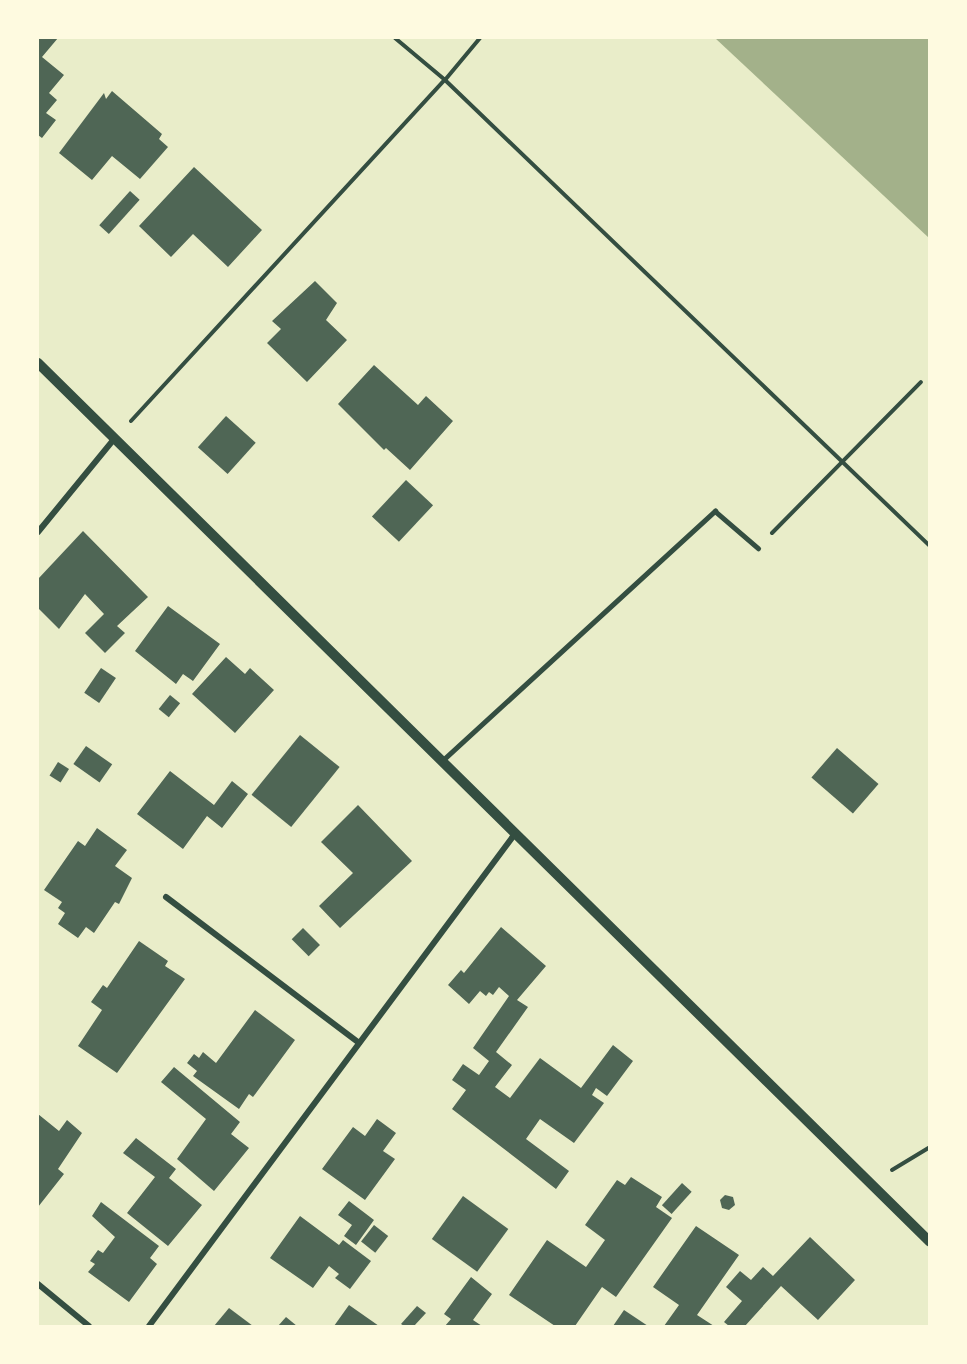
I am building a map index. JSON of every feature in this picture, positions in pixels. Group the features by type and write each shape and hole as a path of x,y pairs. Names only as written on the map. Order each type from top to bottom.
{"street":[{"path":"38,363 514,835 930,1242"},
{"path":"38,532 114,439"},
{"path":"149,1326 514,835"},
{"path":"166,897 359,1043"},
{"path":"38,1284 89,1326"}],"lane":[{"path":"441,762 715,511 758,548"}],"path":[{"path":"395,38 445,80 930,546"},
{"path":"114,439 445,80 480,38"},
{"path":"758,548 921,382"},
{"path":"869,1183 930,1147"}],"shaded area":[{"path":"715,38 929,38 929,238"}],"building":[{"path":"38,38 58,38 42,57 64,75 49,93 57,100 46,113 56,120 42,138 38,135"},
{"path":"112,91 162,134 159,139 168,147 140,179 112,156 92,180 59,153 104,93 106,99"},
{"path":"194,167 262,230 228,267 193,234 171,257 139,226"},
{"path":"130,191 140,200 109,234 99,225"},
{"path":"315,281 337,303 326,320 347,340 307,382 267,343 281,329 272,321"},
{"path":"374,365 418,405 426,396 453,421 410,470 386,448 384,450 338,404"},
{"path":"226,416 256,443 228,474 198,447"},
{"path":"406,480 433,505 399,542 372,517"},
{"path":"83,531 148,597 117,626 125,633 105,653 85,633 104,614 85,594 59,629 38,608 38,579"},
{"path":"168,606 220,644 193,681 183,674 176,684 135,651"},
{"path":"226,657 245,674 250,668 274,690 235,733 192,694"},
{"path":"101,668 116,678 99,703 84,693"},
{"path":"170,695 180,703 169,717 159,709"},
{"path":"300,735 340,767 291,827 252,795"},
{"path":"86,746 112,764 100,782 73,764"},
{"path":"837,748 879,784 853,814 811,777"},
{"path":"58,762 69,769 61,782 50,776"},
{"path":"170,771 214,805 232,781 248,794 222,828 207,816 183,849 137,814"},
{"path":"358,805 412,861 340,928 319,906 353,873 321,842"},
{"path":"97,828 127,850 115,866 132,878 119,904 115,902 94,933 86,927 78,938 58,924 65,913 58,908 62,902 44,890 78,841 85,846"},
{"path":"501,927 546,966 517,1000 528,1007 496,1052 512,1065 495,1087 510,1098 540,1058 581,1088 613,1045 633,1061 607,1096 596,1088 592,1095 604,1103 574,1143 540,1119 526,1139 569,1171 556,1189 452,1109 466,1090 452,1080 463,1064 479,1075 489,1061 473,1048 509,996 499,987 493,995 489,992 486,996 480,991 469,1004 448,985 461,970 464,973"},
{"path":"303,928 320,945 309,956 292,939"},
{"path":"139,941 168,961 165,966 185,979 117,1073 78,1046 102,1010 91,1002 103,985 107,988"},
{"path":"255,1010 295,1040 253,1097 249,1094 239,1109 193,1076 197,1071 187,1063 194,1054 199,1058 203,1052 216,1063"},
{"path":"174,1067 240,1122 231,1134 249,1148 214,1191 177,1159 206,1119 161,1082"},
{"path":"38,1114 59,1131 67,1120 82,1133 58,1169 64,1174 38,1207"},
{"path":"377,1119 396,1133 383,1151 395,1159 365,1200 322,1169 353,1127 365,1136"},
{"path":"136,1138 176,1169 169,1178 202,1205 168,1246 127,1213 155,1177 123,1153"},
{"path":"631,1177 662,1197 656,1207 672,1218 616,1297 602,1287 575,1326 555,1326 509,1295 547,1240 586,1267 605,1240 585,1225 617,1180 625,1185"},
{"path":"682,1183 692,1192 672,1214 662,1205"},
{"path":"725,1195 733,1197 735,1205 729,1210 722,1208 720,1200"},
{"path":"463,1196 508,1229 477,1272 432,1239"},
{"path":"349,1201 374,1220 356,1245 344,1236 352,1225 338,1215"},
{"path":"101,1202 159,1246 150,1258 157,1264 129,1302 88,1272 95,1264 90,1261 98,1250 103,1253 115,1237 92,1216"},
{"path":"300,1216 339,1245 343,1240 371,1261 350,1289 335,1278 339,1274 329,1266 313,1288 270,1258"},
{"path":"374,1225 388,1236 375,1253 361,1242"},
{"path":"696,1226 739,1255 697,1315 714,1326 664,1326 679,1305 653,1287"},
{"path":"810,1237 855,1280 818,1320 781,1286 745,1326 729,1326 724,1322 742,1301 726,1287 740,1271 751,1280 763,1267 773,1276"},
{"path":"471,1277 492,1294 473,1320 482,1326 445,1326 451,1319 444,1314"},
{"path":"349,1305 379,1326 334,1326"},
{"path":"417,1306 426,1313 414,1326 401,1324"},
{"path":"229,1308 253,1326 214,1326"},
{"path":"624,1310 648,1326 613,1326"},
{"path":"286,1317 297,1326 278,1326"}]}
